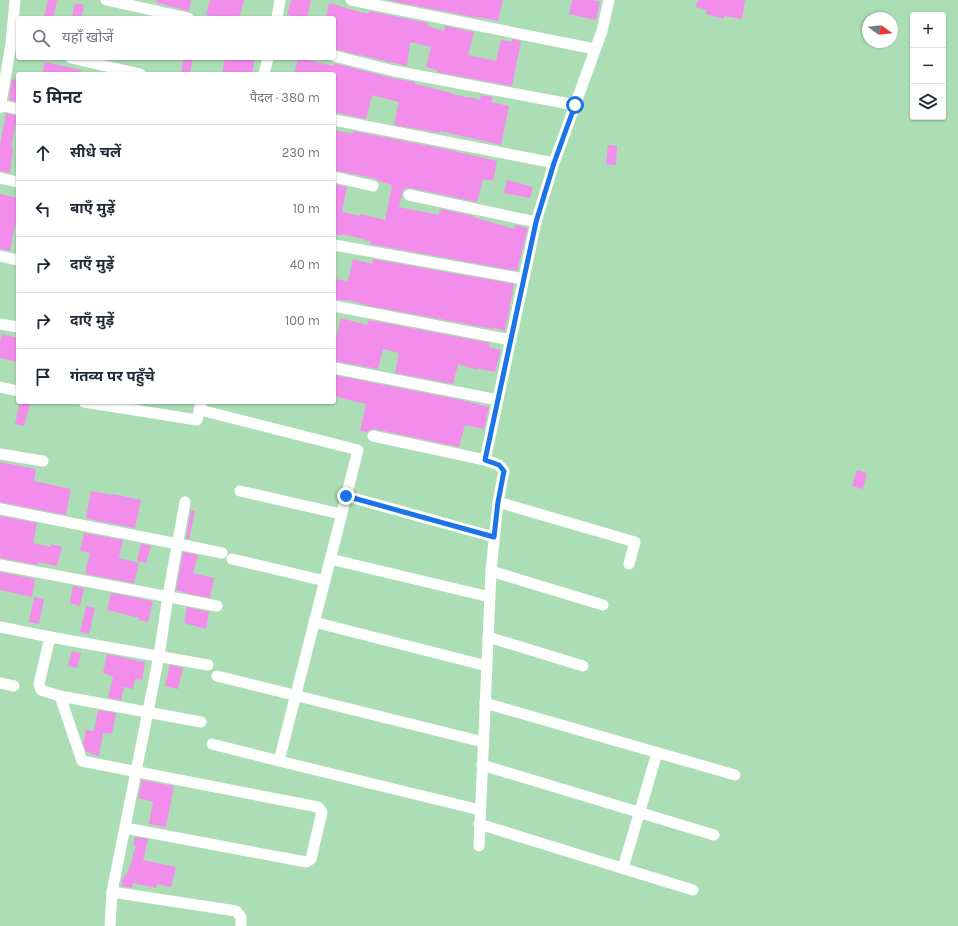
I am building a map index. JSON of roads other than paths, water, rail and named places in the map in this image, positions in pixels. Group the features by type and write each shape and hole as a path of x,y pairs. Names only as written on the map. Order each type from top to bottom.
{"street":[{"path":"14,0 15,45 0,106 16,109"},
{"path":"106,0 179,16"},
{"path":"277,16 280,0"},
{"path":"351,0 595,49"},
{"path":"485,460 536,222 554,163 602,31 609,0"},
{"path":"336,56 394,71 575,105"},
{"path":"80,60 131,72"},
{"path":"264,72 268,60"},
{"path":"336,120 554,163"},
{"path":"336,177 373,186"},
{"path":"0,178 16,182"},
{"path":"409,195 536,222"},
{"path":"336,245 524,279"},
{"path":"0,256 16,260"},
{"path":"336,306 511,340"},
{"path":"0,324 16,327"},
{"path":"336,368 498,400"},
{"path":"0,387 16,390"},
{"path":"96,404 196,420 200,406 358,450 279,761"},
{"path":"373,436 485,460 499,465 504,471 498,502 491,571 479,846"},
{"path":"0,454 43,461"},
{"path":"240,491 341,514"},
{"path":"346,496 494,537"},
{"path":"110,926 112,892 159,656 185,502"},
{"path":"498,502 635,542 630,564"},
{"path":"0,509 178,544 325,581"},
{"path":"330,559 490,596"},
{"path":"0,565 217,606"},
{"path":"491,571 603,605"},
{"path":"314,622 486,666"},
{"path":"0,627 208,665"},
{"path":"50,637 40,684 41,690 60,696 201,722"},
{"path":"488,637 584,666"},
{"path":"217,676 483,742"},
{"path":"0,683 14,686"},
{"path":"60,696 82,761 318,807 322,812 311,859 306,862 124,828"},
{"path":"485,703 735,775"},
{"path":"212,744 480,810"},
{"path":"623,868 658,753"},
{"path":"482,766 714,835"},
{"path":"480,824 693,890"},
{"path":"112,892 236,911 241,917 241,926"}]}
